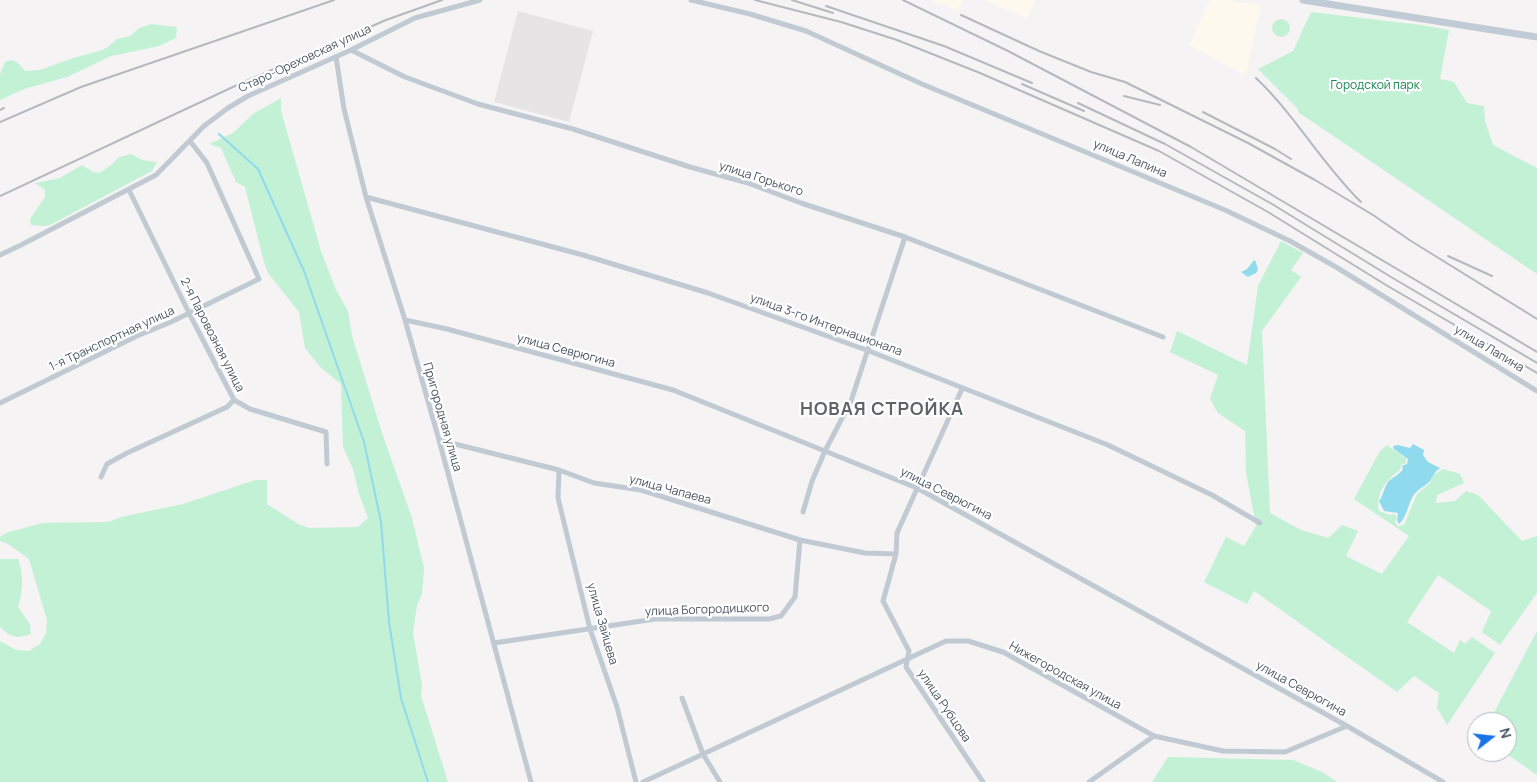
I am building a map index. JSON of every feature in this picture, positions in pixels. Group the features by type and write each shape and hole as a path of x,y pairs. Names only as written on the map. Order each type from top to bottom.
{"main road":[{"path":"1303,0 1537,37"}],"street":[{"name":"Старо-Ореховская улица","path":"0,255 156,175 204,126 248,96 351,50 415,18 480,0"},
{"name":"улица Лапина","path":"691,0 750,14 806,31 922,84 1225,210 1290,241 1336,267 1537,390"},
{"name":"улица Горького","path":"351,50 405,77 478,104 573,129 690,167 748,183 905,237 1163,337"},
{"name":"Пригородная улица","path":"336,56 344,109 366,196 405,320 439,440 531,782"},
{"name":"1-я Транспортная улица","path":"0,403 259,279 207,163 190,141"},
{"name":"2-я Паровозная улица","path":"129,190 234,400 250,409 326,432 327,464"},
{"name":"улица 3-го Интернационала","path":"366,196 583,255 690,287 868,350 962,389 1108,445 1212,495 1260,523"},
{"path":"802,512 812,481 825,451 852,401 905,237"},
{"name":"улица Севрюгина","path":"405,320 447,329 673,390 917,488 1347,726 1441,781"},
{"name":"улица Рубцова","path":"962,389 897,533 896,554 883,601 909,651 906,667 983,782"},
{"path":"101,477 107,464 127,453 227,408 234,400"},
{"name":"улица Чапаева","path":"439,440 559,470 594,483 641,490 800,540 865,553 896,554"},
{"name":"улица Зайцева","path":"559,470 558,498 590,629 617,708 636,782"},
{"name":"улица Богородицкого","path":"494,643 655,619 769,619 782,616 795,597 800,540"},
{"name":"Нижегородская улица","path":"644,782 946,642 968,641 1002,652 1154,736 1223,750 1285,752 1347,726"},
{"path":"682,698 703,754 720,782"},
{"path":"1089,782 1154,736"}],"shaded area":[{"path":"932,0 963,0 957,11"},
{"path":"983,0 1036,0 1027,18"},
{"path":"1210,0 1261,5 1249,65 1244,75 1189,45"},
{"path":"518,11 593,31 569,122 494,102"}],"green space":[{"name":"Городской парк","path":"1311,12 1449,30 1440,79 1454,82 1467,103 1484,106 1485,121 1493,145 1537,168 1537,274 1298,112 1298,109 1258,69 1293,51"},
{"path":"1281,19 1287,22 1290,28 1287,34 1281,37 1275,34 1272,28 1275,22"},
{"path":"151,24 177,27 176,38 159,46 111,56 67,77 24,89 0,100 0,74 5,62 11,60 17,62 25,71 40,70 102,50 117,39 130,36 139,28"},
{"path":"281,98 281,111 321,251 336,290 348,311 352,336 382,433 412,518 424,568 422,594 417,605 413,633 422,685 421,696 448,782 0,782 0,641 16,650 29,651 40,644 46,633 47,620 29,559 8,544 0,541 0,537 6,533 42,523 109,522 121,517 183,504 255,480 267,480 267,504 298,524 309,528 358,527 368,518 359,494 353,469 343,447 341,384 321,368 305,348 299,312 268,273 245,187 236,182 221,148 209,144 233,133 253,114"},
{"path":"131,154 142,160 157,162 152,171 50,225 31,225 30,219 45,197 45,190 35,183 60,178 82,165 93,172 99,173 119,157"},
{"path":"1281,241 1303,253 1291,270 1301,277 1262,331 1270,513 1301,530 1328,538 1342,525 1358,531 1346,556 1382,574 1409,536 1354,499 1380,451 1387,445 1406,458 1406,463 1401,465 1400,470 1386,482 1378,504 1379,511 1390,515 1394,514 1397,517 1395,522 1398,526 1404,525 1417,494 1430,483 1433,475 1443,469 1460,474 1464,483 1437,495 1436,503 1455,501 1466,491 1478,495 1522,541 1537,536 1537,593 1500,645 1482,632 1491,611 1438,575 1407,622 1454,653 1460,640 1465,644 1472,637 1495,653 1447,725 1437,708 1439,693 1414,676 1397,692 1254,591 1247,604 1204,582 1226,537 1244,546 1256,526 1246,472 1245,431 1218,413 1210,399 1218,375 1170,352 1177,331 1247,365 1258,286"},
{"path":"0,559 18,559 22,583 18,607 30,624 31,634 21,637 14,636 0,627"},
{"path":"1537,631 1537,775 1517,761 1517,712 1494,712"},
{"path":"1168,757 1293,760 1322,772 1337,782 1152,782"}],"water":[{"path":"1254,260 1258,270 1248,277 1241,272 1247,269"},
{"path":"1413,444 1424,450 1423,455 1428,462 1440,468 1428,483 1413,496 1399,524 1397,520 1398,513 1384,511 1379,501 1388,482 1402,471 1402,466 1407,464 1408,459 1394,449 1393,446 1398,445 1410,448"}],"waterway":[{"path":"219,134 258,169 304,271 364,442 381,522 389,622 401,698 428,782"}],"railway":[{"path":"0,122 81,87 334,0"},
{"path":"0,196 235,86 386,20 442,0"},
{"path":"755,0 841,22 897,40 980,73 1159,151 1268,212 1386,285 1537,373"},
{"path":"792,0 833,13"},
{"path":"903,0 1008,51 1191,147 1537,352"},
{"path":"826,6 944,46 1032,83"},
{"path":"961,15 1039,51 1091,72 1125,82 1248,143 1373,215 1411,241 1537,319"},
{"path":"1256,78 1284,108 1334,172 1361,202"},
{"path":"1022,84 1084,111"},
{"path":"1124,96 1160,105"},
{"path":"1078,103 1165,144 1272,204 1537,363"},
{"path":"0,110 4,108"},
{"path":"1203,112 1291,159"},
{"path":"1448,256 1492,276"}],"district":[{"name":"НОВАЯ СТРОЙКА","path":"882,410"}]}
